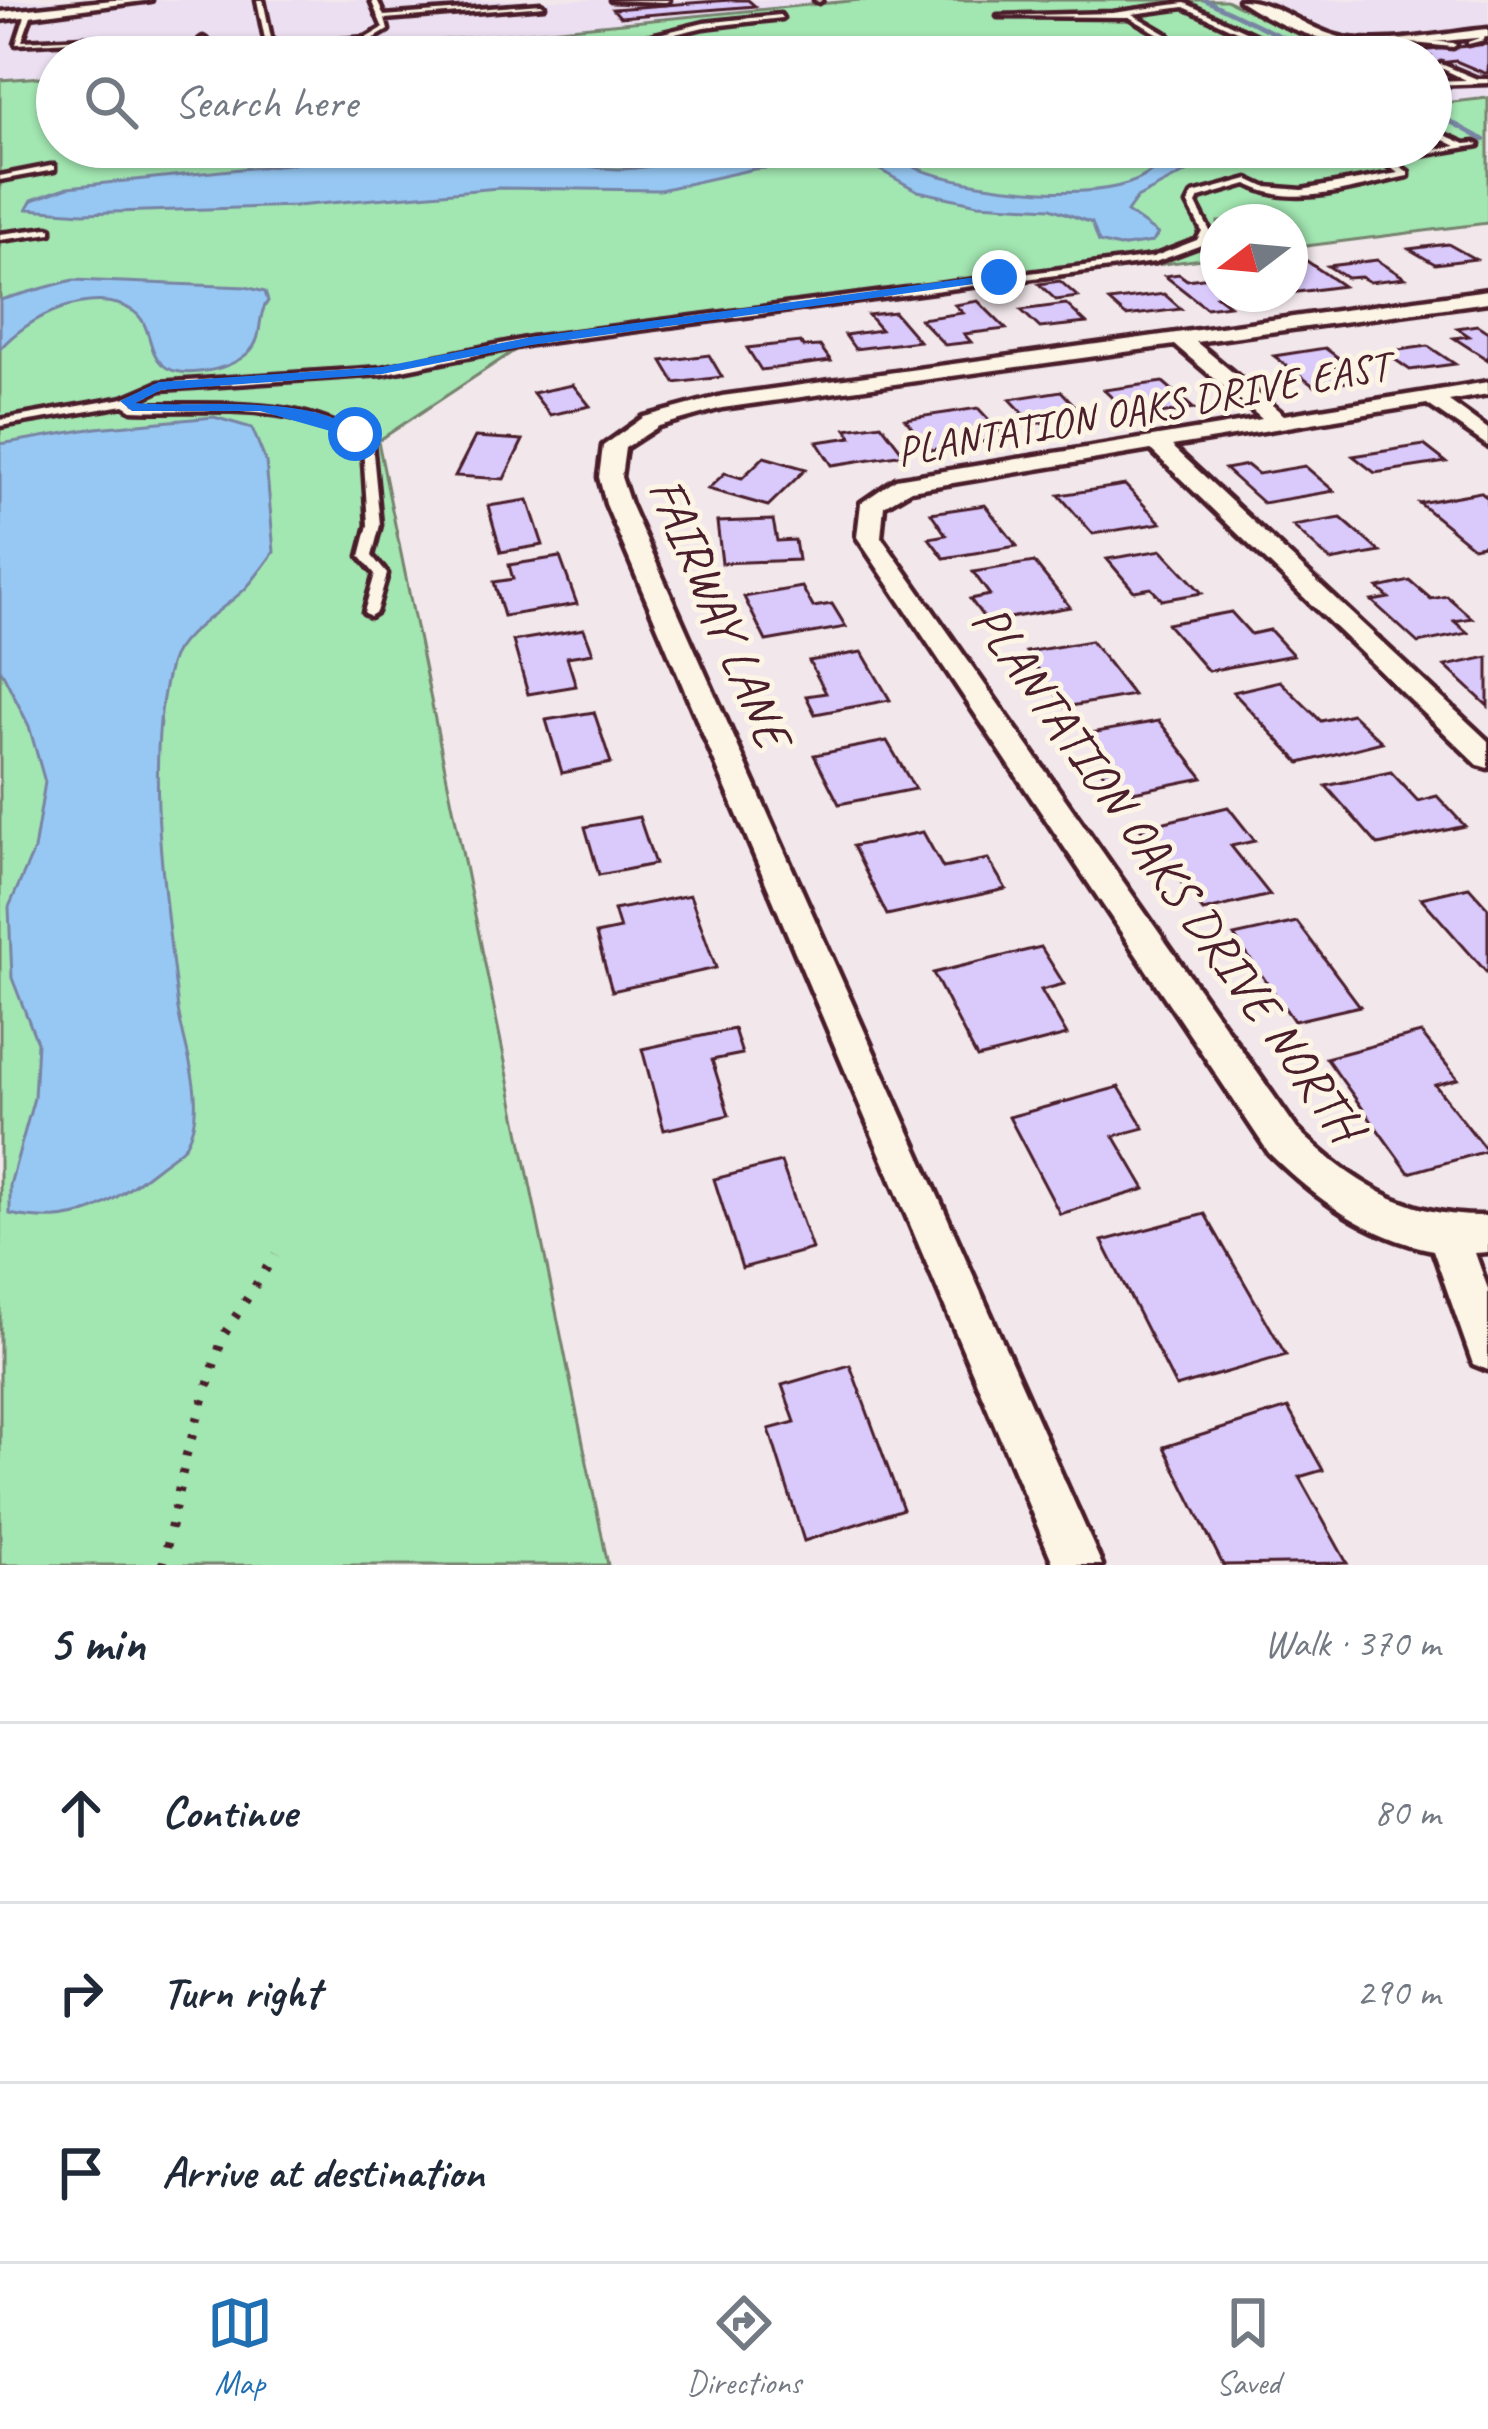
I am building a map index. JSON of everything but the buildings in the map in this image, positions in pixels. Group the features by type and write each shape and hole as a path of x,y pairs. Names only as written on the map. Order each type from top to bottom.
{"street":[{"path":"0,16 145,0"},
{"path":"1245,0 1324,36"},
{"name":"FAIRWAY LANE","path":"1078,1565 618,504 610,463 614,446 635,427 673,412 1488,296"},
{"path":"1180,339 1280,423"},
{"name":"PLANTATION OAKS DRIVE EAST","path":"873,503 904,484 1488,388"},
{"path":"1430,397 1488,439"},
{"path":"1156,442 1488,758"},
{"name":"PLANTATION OAKS DRIVE NORTH","path":"873,503 869,537 1283,1141 1320,1178 1393,1222 1469,1236"},
{"path":"1469,1236 1488,1349"}],"lane":[{"path":"260,0 267,36"},
{"path":"374,0 386,29 375,36"},
{"path":"614,0 666,0"},
{"path":"1001,16 1116,14 1185,5 1252,36"},
{"path":"381,18 541,6"},
{"path":"29,13 18,44 36,43"},
{"path":"1116,14 1140,17 1166,36"},
{"path":"659,36 704,25 780,17"},
{"path":"1452,70 1483,82"},
{"path":"1452,83 1483,82"},
{"path":"1452,143 1470,145 1452,148"},
{"path":"0,178 51,168"},
{"path":"0,423 127,401 159,386 382,370 531,341 1155,259 1202,242 1206,231 1192,204 1196,196 1249,181 1266,190 1307,192 1405,174 1397,168"},
{"path":"0,237 48,231"},
{"path":"127,401 132,407 160,409 260,406 341,426 355,434 368,446 368,490 374,506 366,556 381,574 370,612"}],"path":[{"path":"164,1565 186,1456 223,1336 275,1255"}],"shaded area":[{"path":"0,0 895,0 501,36 36,36 36,77 0,80"},
{"path":"1259,0 1488,0 1488,98 1452,103 1452,36 1340,36"}],"green space":[{"path":"860,0 1226,0 1302,36 488,36"},
{"path":"36,77 36,168 1452,168 1452,102 1488,98 1488,223 1308,246 1308,204 1200,204 1200,259 520,347 378,441 608,1565 0,1565 0,80"}],"water":[{"path":"250,168 766,168 660,190 498,188 296,206 83,213 27,209 32,200 68,187"},
{"path":"876,168 917,168 949,178 1042,191 1106,189 1132,182 1151,168 1192,169 1137,198 1127,212 1158,234 1152,242 1119,247 1099,242 1092,223 1051,208 978,204 918,191"},
{"path":"73,280 246,287 265,292 268,301 250,351 233,363 206,371 167,368 158,360 133,311 99,301 43,316 0,349 0,300"},
{"path":"214,417 252,428 266,462 274,552 246,588 182,643 170,665 162,703 159,832 177,1001 195,1091 193,1127 181,1150 90,1211 54,1218 10,1214 10,1185 34,1098 37,1042 12,978 9,907 34,850 45,782 29,726 0,668 0,444 96,428"}],"waterway":[{"path":"1205,0 1280,36"},
{"path":"1452,122 1484,140"}],"route":[{"path":"355,434 341,426 260,406 160,409 132,407 127,401 159,386 382,370 531,341 801,308 999,277"}]}
